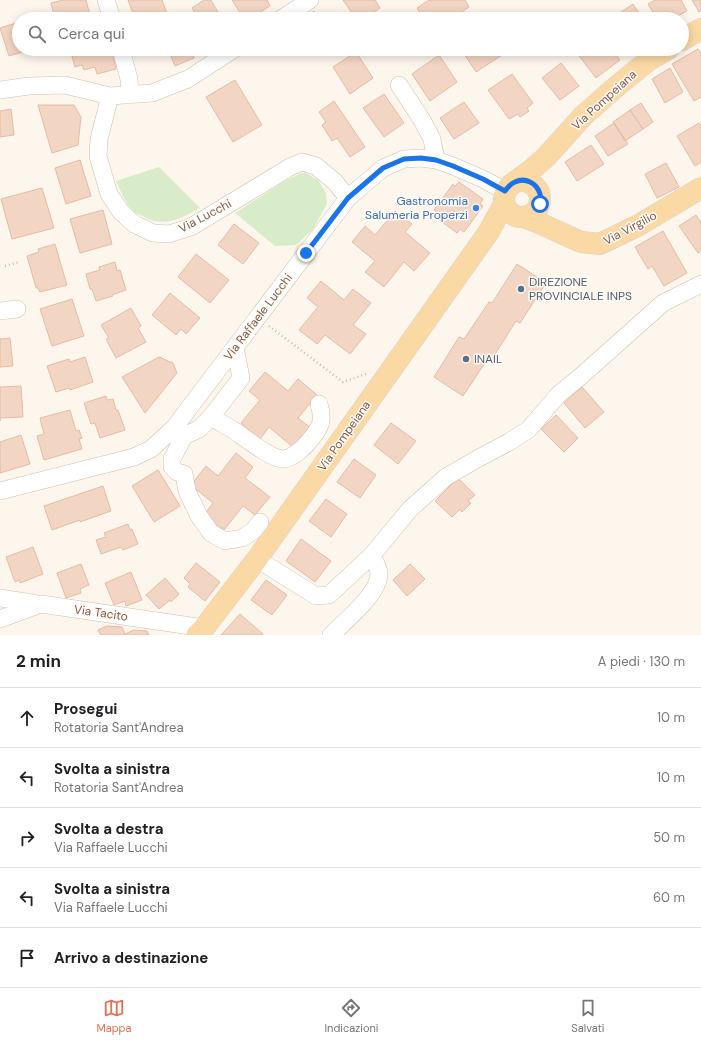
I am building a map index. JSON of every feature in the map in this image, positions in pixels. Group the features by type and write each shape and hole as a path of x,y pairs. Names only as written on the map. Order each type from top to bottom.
{"main road":[{"path":"689,36 701,29"},
{"name":"Via Pompeiana","path":"200,632 257,559 488,233 514,202 530,171 546,157 584,114 644,64 657,56"},
{"name":"Via Pompeiana","path":"541,200 540,182 546,157"},
{"path":"541,200 537,210 531,215 514,202 524,180 531,182 538,188 541,200 555,230"},
{"name":"Via Virgilio","path":"514,202 555,230 581,242 600,244 699,194"}],"street":[{"path":"106,0 110,12"},
{"path":"292,12 310,0"},
{"path":"123,56 129,79 130,94"},
{"path":"0,90 29,86 65,85 110,96 152,93 188,79 223,56"},
{"path":"399,85 422,120 432,139 436,160"},
{"name":"Via Lucchi","path":"110,96 99,139 98,156 109,194 121,212 134,224 153,232 169,234 191,227 290,167 302,162 316,166 335,182 348,198"},
{"name":"Via Raffaele Lucchi","path":"0,491 134,457 151,449 179,432 235,347 348,198 383,168 404,159 421,158 436,160 483,179 514,202"},
{"path":"257,559 316,596 329,595 372,555 410,509 446,477 528,430 559,394 663,303 701,284"},
{"path":"0,311 17,309"},
{"path":"235,347 241,378 211,417 198,429 179,432 172,459 172,467 177,472 184,474 187,491 199,516 210,533 225,541 242,538 253,531 260,522"},
{"path":"211,417 234,430 255,445 281,459 290,457 296,453 306,445 318,431 321,423 319,404"},
{"path":"331,635 365,602 377,583 379,572 372,555"},
{"path":"0,598 41,604"},
{"name":"Via Tacito","path":"0,619 41,604 200,632"}],"path":[{"path":"5,266 19,262"},
{"path":"266,323 343,382 370,373"}],"green space":[{"path":"159,167 200,208 180,218 166,222 159,222 137,214 130,208 116,181"},
{"path":"301,173 306,173 318,180 326,193 327,204 313,229 296,245 275,246 235,213 283,182"}],"building":[{"path":"63,0 86,0 89,12 53,12 51,3"},
{"path":"128,0 162,0 166,12 132,12"},
{"path":"204,0 211,0 218,12 195,12 192,8"},
{"path":"232,0 267,0 270,6 260,12 240,12"},
{"path":"343,0 375,0 380,8 374,12 351,12"},
{"path":"429,0 465,0 469,7 462,12 420,12 417,8"},
{"path":"655,0 681,0 687,11 653,12 648,4"},
{"path":"692,0 701,0 701,11 699,12"},
{"path":"633,4 638,12 621,12"},
{"path":"12,24 12,55 9,56 0,28"},
{"path":"698,49 701,54 701,97 694,101 672,64 686,56 689,56 689,54"},
{"path":"72,56 113,56 116,69 97,74 95,67 84,70 82,65 75,67"},
{"path":"171,56 193,56 194,58 175,66"},
{"path":"350,56 359,56 373,78 350,94 333,67"},
{"path":"440,56 457,82 430,101 412,74"},
{"path":"466,56 500,56 476,72"},
{"path":"579,56 617,56 620,60 596,78"},
{"path":"561,63 579,86 560,100 542,78"},
{"path":"670,68 683,92 665,103 652,79"},
{"path":"512,74 533,103 527,108 529,111 520,117 518,114 509,119 488,90"},
{"path":"235,80 262,125 233,142 206,97"},
{"path":"384,94 404,123 384,137 363,108"},
{"path":"334,101 365,147 350,157 337,138 332,141 322,125 326,122 319,112"},
{"path":"464,102 479,123 454,139 440,118"},
{"path":"641,103 653,122 643,129 630,110"},
{"path":"38,105 74,105 81,117 78,145 52,153"},
{"path":"11,109 14,135 0,137 0,111"},
{"path":"630,110 643,129 625,141 613,122"},
{"path":"614,123 628,144 608,156 595,136"},
{"path":"699,123 701,126 701,162 695,166 677,136"},
{"path":"591,145 604,164 577,181 565,162"},
{"path":"80,160 91,196 66,204 55,168"},
{"path":"666,163 679,187 657,198 645,174"},
{"path":"459,182 483,199 480,204 483,206 464,232 460,229 457,233 434,216 437,212 434,210 453,184 455,186"},
{"path":"42,188 54,228 12,239 1,199"},
{"path":"103,210 112,244 80,253 70,219"},
{"path":"395,211 412,224 405,232 430,253 414,271 404,262 384,287 365,272 375,261 352,242 365,226 375,235"},
{"path":"696,215 701,223 701,251 698,253 679,226"},
{"path":"234,224 259,243 243,264 218,245"},
{"path":"663,231 687,273 664,286 652,266 648,269 635,247"},
{"path":"55,244 67,285 40,292 38,288 36,288 27,256 39,252 38,249"},
{"path":"196,254 229,280 210,303 178,277"},
{"path":"115,262 117,271 120,270 126,290 96,301 92,289 90,289 86,274 100,270 99,267"},
{"path":"517,264 546,283 520,323 516,321 492,359 489,357 463,396 434,377 459,337 464,339 489,302 492,303"},
{"path":"321,281 344,300 353,289 371,303 353,325 366,334 350,354 325,335 317,344 299,330 318,307 307,298"},
{"path":"170,293 200,318 186,334 181,329 176,335 152,315"},
{"path":"72,299 84,336 52,346 40,309"},
{"path":"131,308 141,326 138,328 146,342 116,358 106,339 109,338 101,325"},
{"path":"10,338 13,366 0,367 0,339"},
{"path":"85,357 93,382 70,390 69,388 56,392 47,366 69,359 70,362"},
{"path":"159,357 173,363 177,373 145,413 122,377"},
{"path":"265,372 288,391 298,379 317,395 298,418 311,428 294,448 269,427 260,439 241,423 260,400 249,391"},
{"path":"21,386 23,417 0,418 0,387"},
{"path":"582,387 604,412 585,428 564,403"},
{"path":"106,396 107,400 113,399 125,430 100,438 95,423 91,424 84,403"},
{"path":"70,410 76,431 79,430 82,438 79,439 82,449 44,460 37,436 44,434 40,418"},
{"path":"556,415 578,438 564,452 541,429"},
{"path":"391,423 416,441 398,464 374,445"},
{"path":"21,435 30,464 0,473 0,442"},
{"path":"236,453 253,467 245,478 270,497 255,515 243,506 224,530 204,515 213,503 191,485 206,466 218,476"},
{"path":"354,459 376,475 360,498 337,482"},
{"path":"158,470 180,506 154,522 132,486"},
{"path":"458,478 475,495 468,501 471,503 462,512 460,509 452,517 435,501"},
{"path":"103,486 111,511 52,530 44,506"},
{"path":"326,499 347,514 331,537 309,521"},
{"path":"128,524 130,530 132,529 138,544 123,550 121,547 101,554 96,540 106,537 104,533"},
{"path":"301,539 331,561 315,582 286,561"},
{"path":"33,547 43,574 20,583 19,580 15,582 6,557"},
{"path":"196,563 220,582 205,601 188,587 190,584 184,578"},
{"path":"81,564 89,585 80,589 81,593 66,598 57,573"},
{"path":"410,564 425,579 407,596 393,580"},
{"path":"131,572 142,600 126,606 125,601 114,605 105,583"},
{"path":"165,578 179,594 171,602 170,600 159,609 146,595"},
{"path":"266,580 287,595 272,615 251,600"},
{"path":"240,614 263,634 221,635"},
{"path":"107,626 122,627 125,634 134,630 147,631 149,635 101,635 98,630"}],"place":[{"name":"Gastronomia Salumeria Properzi","path":"476,208"},
{"name":"DIREZIONE PROVINCIALE INPS","path":"521,289"},
{"name":"INAIL","path":"466,359"}],"route":[{"path":"306,253 348,198 383,168 404,159 421,158 436,160 483,179 505,191 516,181 524,180 531,182 538,188 541,196 540,204"}]}
